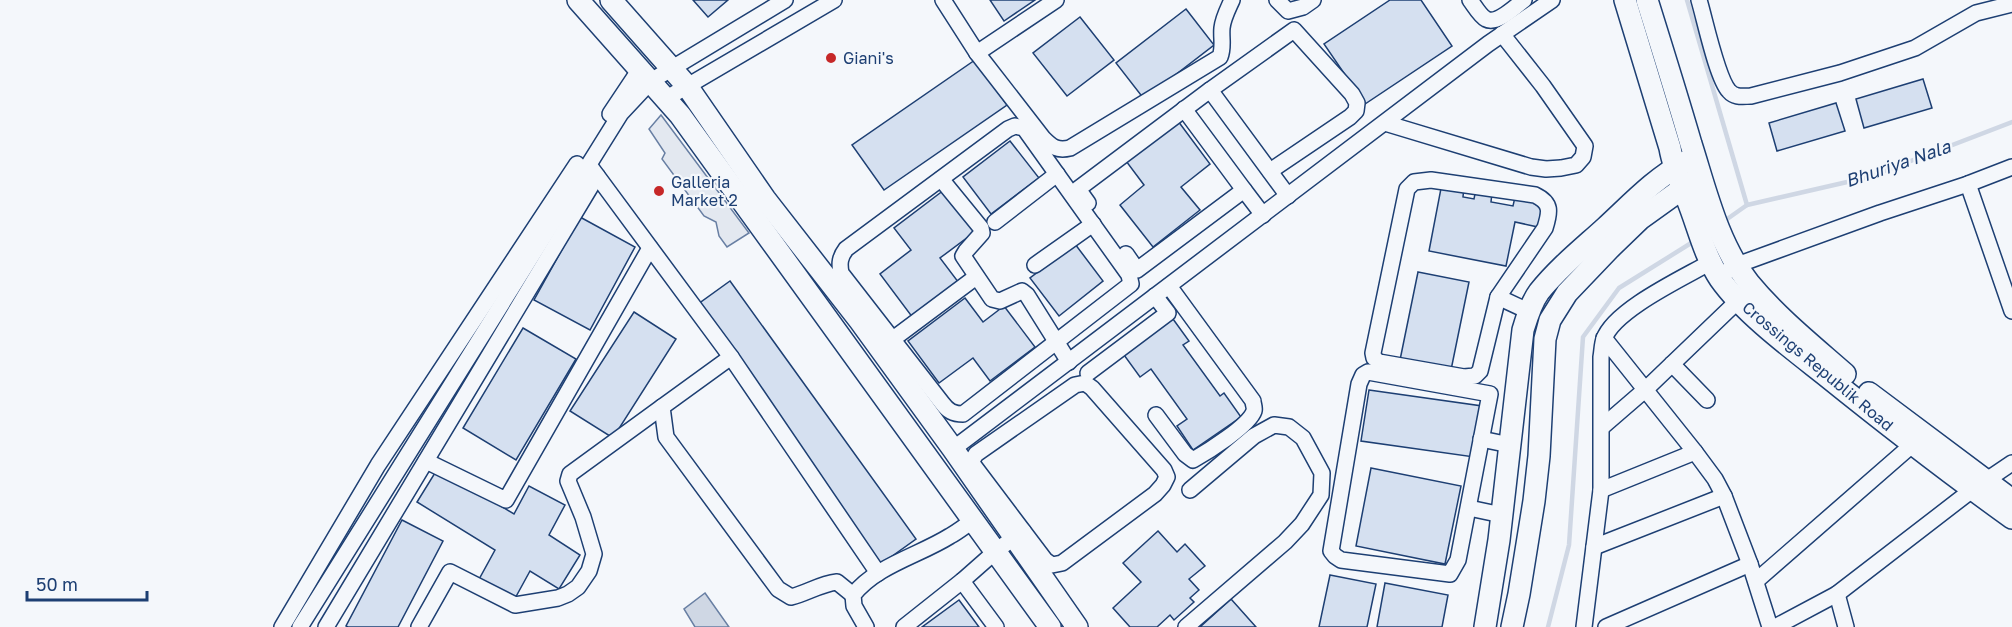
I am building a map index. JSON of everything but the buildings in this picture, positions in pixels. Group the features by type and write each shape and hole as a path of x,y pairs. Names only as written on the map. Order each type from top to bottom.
{"street":[{"path":"578,0 667,98 1050,627"},
{"path":"611,0 687,86 765,199 886,344 949,411 956,414 963,414 1131,284 1129,275 1024,128 1015,126 1008,129 941,178 846,249 839,264 841,273 886,344 953,449 1019,535 1052,565 1062,563 1155,494 1167,477 1164,470 1092,388 1085,383 1075,385 1062,394 976,454 971,462 1019,535 1077,627"},
{"path":"282,627 378,465 645,75 671,68 785,0"},
{"path":"667,98 834,0"},
{"path":"942,0 977,53 1043,138 1052,147 1060,150 1070,148 1220,57 1224,18 1232,0"},
{"path":"977,53 1056,0"},
{"path":"1277,0 1288,11 1303,7 1313,0"},
{"path":"1470,0 1485,19 1492,20 1501,17 1524,0"},
{"path":"953,449 1502,34 1552,0"},
{"name":"Crossings Republik Road","path":"1626,0 1674,168 1693,197 1711,264 1746,293 1789,347 1979,484 2012,518"},
{"name":"Crossings Republik Road","path":"1647,0 1698,166 1693,197"},
{"path":"1699,0 1721,78 1730,92 1738,97 1751,96 1840,73 1915,48 1976,13 2012,4"},
{"path":"1244,190 1137,270 1078,189 1294,30 1352,94 1357,103 1356,111 1270,171"},
{"path":"1384,123 1531,167 1561,168 1576,165 1583,157 1585,146 1543,86 1502,34"},
{"path":"326,627 426,461 593,170 621,113 645,75"},
{"path":"1210,90 1288,196"},
{"path":"1184,109 1263,215"},
{"path":"1485,627 1502,515 1523,330 1528,311 1539,293 1572,258 1674,168 1698,166"},
{"path":"1584,627 1601,490 1601,357 1604,338 1613,323 1626,312 1711,264 1737,265 2012,167"},
{"path":"593,170 731,357 878,573"},
{"path":"300,627 593,170"},
{"path":"995,222 1057,174"},
{"path":"941,178 981,228 982,233 963,256 976,277 992,299 1000,301 1022,291 1027,295 1069,362"},
{"path":"1431,180 1481,186 1535,195 1544,199 1548,207 1549,218 1545,228 1498,297 1480,371 1474,376 1380,362 1374,358 1407,189 1414,182 1431,180"},
{"path":"1968,184 2012,311"},
{"path":"1512,627 1534,501 1539,456 1545,339 1550,320 1567,293 1640,219 1693,197 1726,245 1737,265 1746,293 1646,389 1602,427"},
{"path":"1035,265 1093,224"},
{"path":"426,461 506,501 650,248"},
{"path":"886,344 976,277"},
{"path":"1156,415 1192,460 1210,450 1244,424 1254,411 1253,401 1169,286"},
{"path":"1155,296 1168,313"},
{"path":"1498,297 1528,311"},
{"path":"1088,373 1182,304"},
{"path":"1069,331 1083,351"},
{"path":"1604,338 1715,479 1724,496 1750,564 1770,627"},
{"path":"419,627 450,572 515,605 558,598 578,587 589,571 594,554 583,517 568,481 570,474 731,357"},
{"path":"1672,364 1707,400"},
{"path":"1365,373 1490,394 1481,439 1470,508 1458,560 1450,574 1341,560 1331,551 1359,384 1365,373"},
{"path":"1049,377 1062,394"},
{"path":"662,407 666,437 778,589 791,597 804,594 825,584 837,582 853,595"},
{"path":"1186,627 1285,542 1302,524 1321,495 1322,473 1303,438 1289,427 1274,425 1254,436 1190,490"},
{"path":"1481,439 1510,445"},
{"path":"1756,581 1919,440"},
{"path":"1601,490 1695,452"},
{"path":"1775,627 1838,594 1979,484 2012,464"},
{"path":"1979,484 2012,500"},
{"path":"1594,547 1724,496"},
{"path":"1470,508 1502,515"},
{"path":"866,627 854,606 853,595 861,585 878,573 950,536 974,520"},
{"path":"904,627 996,551 1019,535"},
{"path":"1606,627 1750,564"},
{"path":"962,581 996,627"},
{"path":"1838,594 1846,627"}],"shaded area":[{"path":"661,115 749,233 727,247 719,236 716,222 704,216 662,159 665,153 649,129"},
{"path":"705,593 729,627 695,627 684,609"}],"waterway":[{"path":"1687,0 1747,205"},
{"name":"Bhuriya Nala","path":"1723,222 1747,205 1869,177 2012,122"},
{"path":"1548,627 1569,545 1583,337 1619,288 1696,240"}],"place":[{"name":"Giani's","path":"831,58"},
{"name":"Galleria Market 2","path":"659,191"}]}
